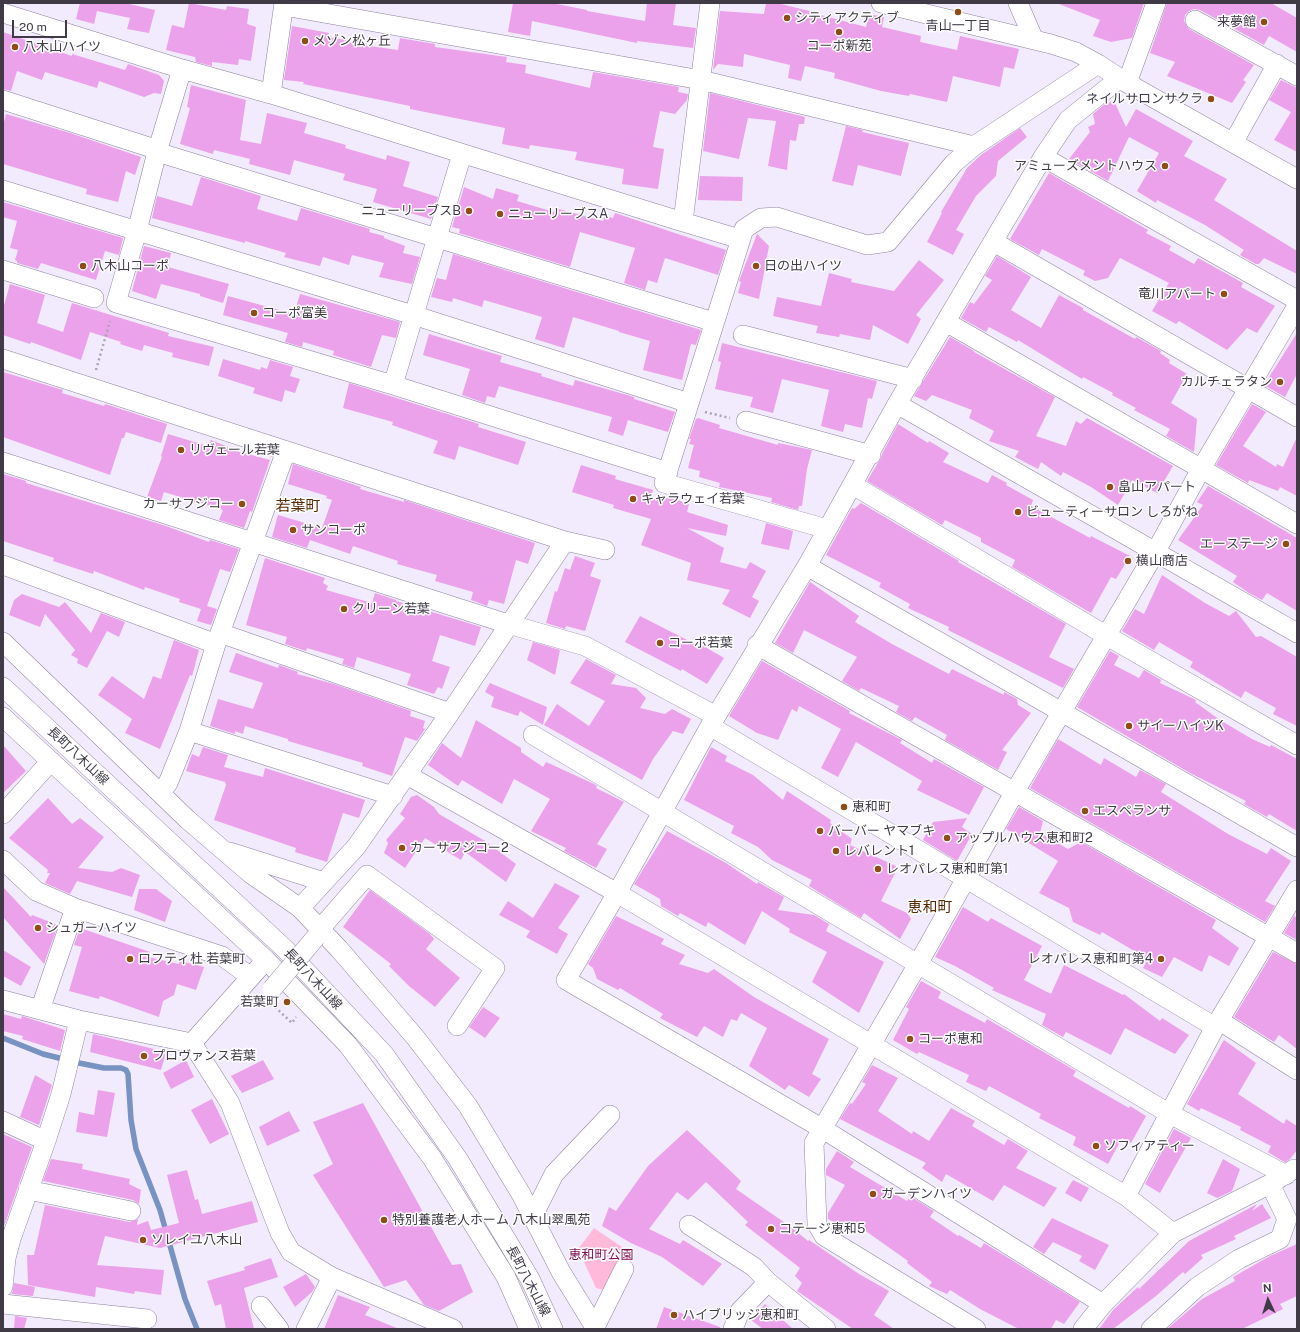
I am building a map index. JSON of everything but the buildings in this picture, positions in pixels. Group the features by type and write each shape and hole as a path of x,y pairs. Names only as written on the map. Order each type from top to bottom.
{"street":[{"path":"683,222 710,3"},
{"path":"881,3 1034,40 1076,52 1124,81 1297,179"},
{"path":"1018,3 1034,40"},
{"path":"1103,1304 822,1129 566,980 617,894 661,812 757,645 807,566 871,455 897,404 1043,157 1068,120 1124,81 1156,3"},
{"path":"271,94 284,4 701,80 974,146"},
{"path":"3,13 740,239"},
{"path":"1195,20 1297,76"},
{"path":"827,529 664,483 744,229 761,218 777,216 867,245 888,242 954,163 974,146 1098,64"},
{"path":"1233,143 1277,64"},
{"path":"182,69 157,152 137,231 116,303 393,385 668,472"},
{"path":"3,100 149,147 157,152 714,322"},
{"path":"393,385 462,154"},
{"path":"1043,157 1297,300"},
{"path":"3,190 413,315 688,405"},
{"path":"994,242 1297,417"},
{"path":"3,270 94,298"},
{"path":"976,1329 824,1236 817,1224 814,1143 966,880 1014,793 1107,636 1201,469 1249,390 1297,306"},
{"path":"946,322 1297,524"},
{"path":"743,335 913,379"},
{"path":"3,359 565,540 604,550"},
{"path":"897,404 1297,633"},
{"path":"746,422 871,455"},
{"path":"160,793 168,783 189,731 218,639 286,451"},
{"path":"3,462 508,624 585,646 713,721 966,880 1297,1070"},
{"path":"853,485 1107,636 1297,745"},
{"path":"300,908 356,848 450,713 565,540"},
{"path":"3,565 218,639 450,713"},
{"path":"807,566 1297,847"},
{"path":"3,642 160,793 223,850 251,874 300,908 320,933 415,1037 468,1106 521,1194 561,1272 595,1328"},
{"path":"757,645 1014,793 1270,936 1297,953"},
{"name":"長町八木山線","path":"3,687 285,948 384,1054 458,1159 530,1279 553,1329"},
{"path":"3,716 266,960 348,1045 432,1158 506,1277 529,1329"},
{"path":"189,731 393,796"},
{"path":"533,736 1170,1114 1292,1171"},
{"path":"3,814 52,761"},
{"path":"407,775 617,894 1126,1196 1173,1233"},
{"path":"223,850 324,882"},
{"path":"3,860 36,891 75,908 222,956 251,977"},
{"path":"272,989 367,875 495,968 457,1026"},
{"path":"1126,1196 1218,1024 1297,890"},
{"path":"40,1010 75,908"},
{"path":"192,1043 266,960"},
{"path":"3,1000 80,1020 192,1043 230,1102 280,1233 291,1252 332,1277 453,1329"},
{"path":"3,1288 7,1237 28,1190 46,1141 61,1094 80,1020"},
{"path":"533,1216 554,1174 610,1115"},
{"path":"3,1121 46,1141"},
{"path":"1084,1329 1103,1304 1173,1233 1270,1184 1292,1171"},
{"path":"1151,1329 1197,1287 1239,1259 1280,1240 1287,1219 1270,1184"},
{"path":"28,1190 131,1211"},
{"path":"689,1224 754,1267 768,1282 826,1329"},
{"path":"595,1328 624,1268"},
{"path":"306,1329 332,1277"},
{"path":"733,1329 740,1312 768,1282"},
{"path":"3,1304 147,1319"},
{"path":"261,1306 279,1329"}],"path":[{"path":"91,388 116,303"},
{"path":"688,405 746,422"}],"green space":[{"name":"恵和町公園","path":"594,1228 625,1249 607,1291 596,1288 578,1249"}],"waterway":[{"path":"3,1038 43,1054 104,1068 121,1068 126,1070 128,1074 131,1120 136,1149 160,1210 185,1299 197,1329"}],"place":[{"name":"青山一丁目","path":"958,12"},
{"name":"シティアクティブ","path":"787,18"},
{"name":"来夢館","path":"1264,22"},
{"name":"コーポ新苑","path":"839,32"},
{"name":"メゾン松ヶ丘","path":"305,41"},
{"name":"八木山ハイツ","path":"15,47"},
{"name":"ネイルサロンサクラ","path":"1211,99"},
{"name":"アミューズメントハウス","path":"1165,166"},
{"name":"ニューリーブスB","path":"469,211"},
{"name":"ニューリーブスA","path":"500,214"},
{"name":"八木山コーポ","path":"83,266"},
{"name":"日の出ハイツ","path":"756,266"},
{"name":"竜川アパート","path":"1224,294"},
{"name":"コーポ富美","path":"254,313"},
{"name":"カルチェラタン","path":"1280,382"},
{"name":"リヴェール若葉","path":"181,450"},
{"name":"畠山アパート","path":"1110,487"},
{"name":"キャラウェイ若葉","path":"633,499"},
{"name":"カーサフジコー","path":"242,504"},
{"name":"ビューティーサロン しろがね","path":"1018,512"},
{"name":"サンコーポ","path":"293,530"},
{"name":"エーステージ","path":"1286,544"},
{"name":"横山商店","path":"1128,561"},
{"name":"クリーン若葉","path":"344,609"},
{"name":"コーポ若葉","path":"660,643"},
{"name":"サイーハイツK","path":"1129,726"},
{"name":"恵和町","path":"844,807"},
{"name":"エスペランサ","path":"1085,811"},
{"name":"バーバー ヤマブキ","path":"820,831"},
{"name":"アップルハウス恵和町2","path":"947,838"},
{"name":"カーサフジコー2","path":"402,848"},
{"name":"レバレント1","path":"836,851"},
{"name":"レオパレス恵和町第1","path":"878,869"},
{"name":"シュガーハイツ","path":"38,928"},
{"name":"ロフティ杜 若葉町","path":"130,959"},
{"name":"レオパレス恵和町第4","path":"1161,959"},
{"name":"若葉町","path":"287,1002"},
{"name":"コーポ恵和","path":"910,1039"},
{"name":"プロヴァンス若葉","path":"144,1056"},
{"name":"ソフィアティー","path":"1096,1146"},
{"name":"ガーデンハイツ","path":"873,1194"},
{"name":"特別養護老人ホーム 八木山翠風苑","path":"384,1220"},
{"name":"コテージ恵和5","path":"771,1229"},
{"name":"ソレイユ八木山","path":"143,1240"},
{"name":"ハイブリッジ恵和町","path":"674,1315"}],"district":[{"name":"若葉町","path":"298,506"},
{"name":"恵和町","path":"930,907"}]}
